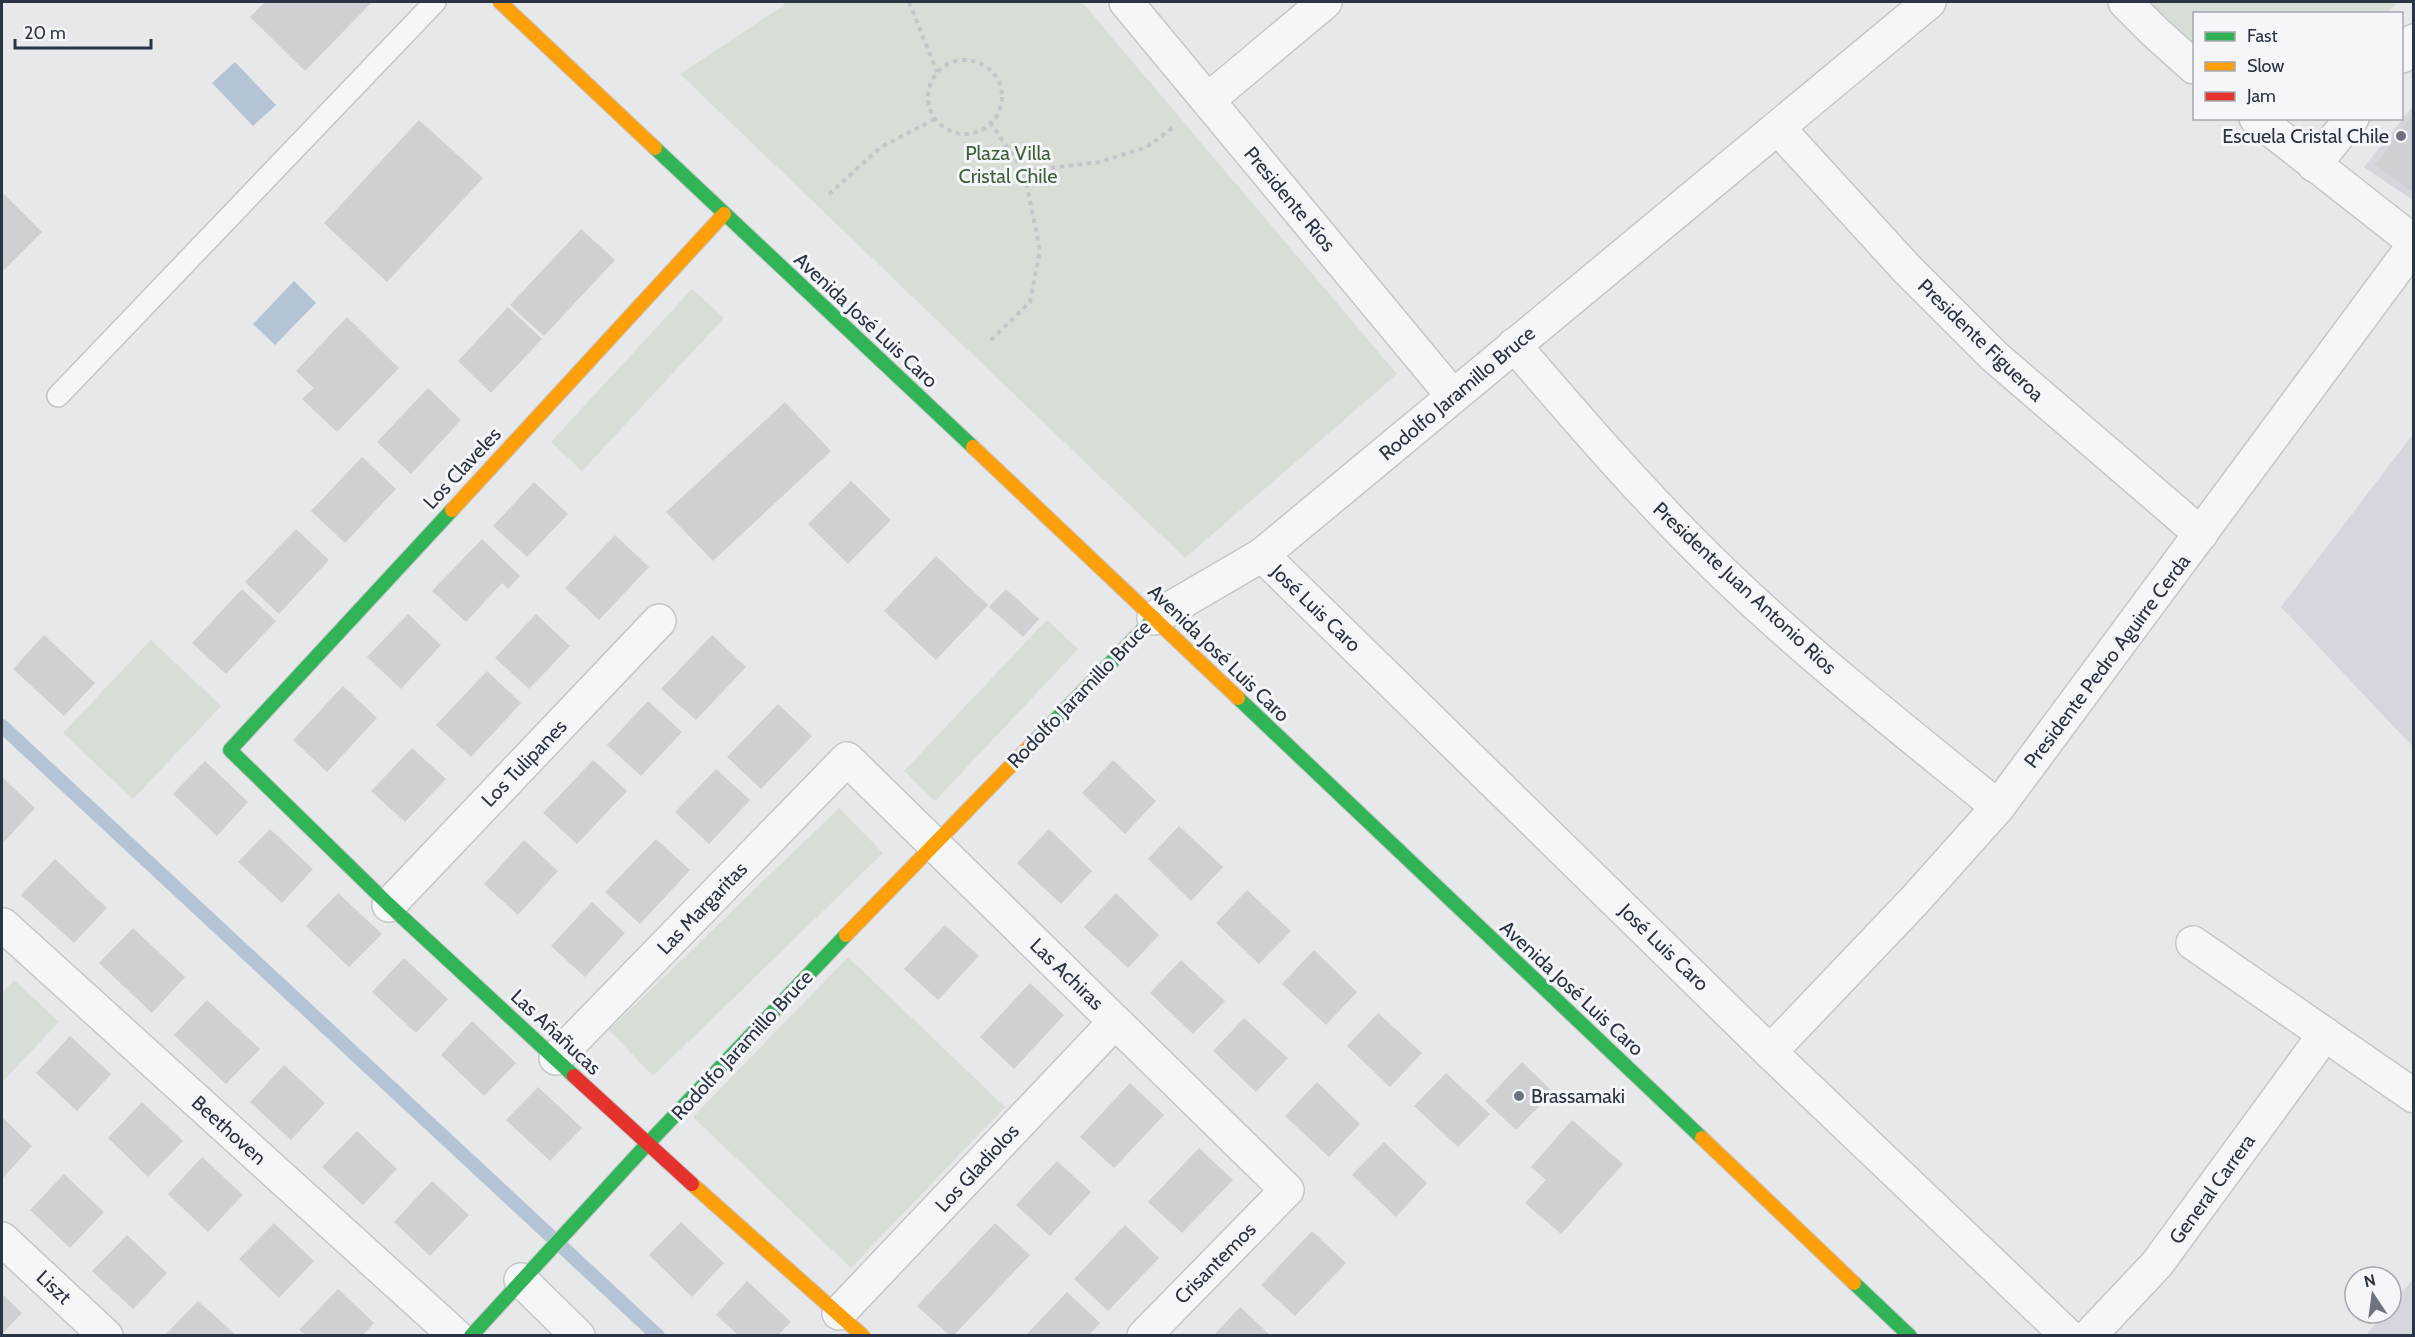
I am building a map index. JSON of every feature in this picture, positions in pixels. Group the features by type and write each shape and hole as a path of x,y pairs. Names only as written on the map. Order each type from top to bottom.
{"street":[{"name":"Avenida José Luis Caro","path":"500,2 1910,1335"},
{"name":"Presidente Ríos","path":"1126,2 1453,396"},
{"path":"1208,100 1325,2"},
{"name":"Rodolfo Jaramillo Bruce","path":"471,1335 933,843 1154,618 1262,555 1929,2"},
{"path":"2125,2 2193,66"},
{"path":"2403,55 2414,40"},
{"path":"2258,120 2414,244"},
{"path":"2314,165 2350,120"},
{"name":"Presidente Figueroa","path":"1778,128 1907,269 1994,356 2201,534"},
{"name":"Los Claveles","path":"230,750 724,214"},
{"name":"Presidente Pedro Aguirre Cerda","path":"1770,1052 1914,902 1998,807 2414,244"},
{"name":"Presidente Juan Antonio Rios","path":"1514,345 1631,480 1722,572 1812,654 1998,807"},
{"name":"José Luis Caro","path":"1262,555 1770,1052 2068,1335"},
{"name":"Los Tulipanes","path":"389,905 659,621"},
{"name":"Las Añañucas","path":"230,750 389,905 648,1145 863,1335"},
{"name":"Las Achiras","path":"847,759 1287,1191"},
{"name":"Las Margaritas","path":"556,1058 847,759"},
{"name":"Beethoven","path":"2,926 456,1335"},
{"path":"2193,943 2414,1096"},
{"name":"Los Gladiolos","path":"839,1313 1115,1022"},
{"name":"General Carrera","path":"2089,1335 2157,1264 2325,1034"},
{"name":"Crisantemos","path":"1144,1335 1287,1191"},
{"name":"Liszt","path":"2,1239 106,1335"},
{"path":"521,1280 578,1335"}],"lane":[{"path":"58,396 435,2"}],"path":[{"path":"909,2 937,72"},
{"path":"969,59 991,70 1002,90 1002,103 991,124 969,134 956,133 944,128 929,108 927,95 930,83 937,72 957,60 969,59"},
{"path":"1024,171 1099,162 1147,147 1208,100"},
{"path":"829,194 881,147 935,119"},
{"path":"991,124 1024,171 1040,250 1030,302 991,340"}],"shaded area":[{"name":"Escuela Cristal Chile","path":"2413,106 2413,200 2364,167"},
{"path":"2413,434 2413,747 2281,607"},
{"path":"2413,1279 2413,1335 2366,1335 2375,1325 2403,1325 2403,1291"}],"green space":[{"name":"Plaza Villa Cristal Chile","path":"782,2 1082,2 1397,374 1185,558 680,74 784,5"},
{"path":"2150,2 2398,2 2388,12 2193,12 2193,42"},
{"path":"692,289 724,318 582,471 551,442"},
{"path":"1047,620 1078,649 935,801 904,771"},
{"path":"151,640 221,706 133,799 63,733"},
{"path":"839,808 883,853 653,1076 609,1030"},
{"path":"848,957 1005,1107 851,1268 693,1117"},
{"path":"14,980 59,1022 2,1082 2,993"}],"water":[{"path":"235,62 276,105 253,126 212,83"},
{"path":"294,281 316,303 275,345 253,324"}],"building":[{"path":"265,2 372,2 305,71 250,17"},
{"name":"Escuela Cristal Chile","path":"2414,113 2414,193 2375,165"},
{"path":"419,120 483,178 387,282 324,223"},
{"path":"2,192 42,232 2,272"},
{"path":"581,229 615,260 544,336 510,305"},
{"path":"508,307 542,339 491,393 458,361"},
{"path":"347,317 399,368 337,432 302,399 314,388 296,371"},
{"path":"428,388 461,420 411,474 377,442"},
{"path":"785,402 831,451 713,561 666,512"},
{"path":"362,457 396,489 345,543 311,511"},
{"path":"851,481 891,520 848,564 808,524"},
{"path":"534,482 568,514 527,557 493,526"},
{"path":"296,529 329,560 279,614 245,582"},
{"path":"615,535 649,567 599,620 565,588"},
{"path":"482,539 520,576 508,589 502,583 466,622 432,591"},
{"path":"936,556 988,605 936,660 884,611"},
{"path":"242,589 276,621 226,674 192,643"},
{"path":"1006,589 1039,619 1023,637 989,607"},
{"path":"408,614 441,645 401,689 367,657"},
{"path":"536,614 570,646 529,689 495,658"},
{"path":"44,635 95,683 64,716 13,669"},
{"path":"712,635 746,667 696,720 661,689"},
{"path":"487,671 521,703 471,757 436,725"},
{"path":"343,686 377,718 327,772 293,740"},
{"path":"648,701 682,732 641,776 607,745"},
{"path":"778,704 812,736 761,789 727,757"},
{"path":"412,748 446,779 405,822 371,791"},
{"path":"593,760 627,791 577,844 543,813"},
{"path":"1113,760 1156,801 1125,834 1082,793"},
{"path":"205,761 248,802 217,836 173,794"},
{"path":"716,769 750,800 709,844 675,812"},
{"path":"2,777 35,808 2,844"},
{"path":"1179,826 1223,867 1191,901 1148,859"},
{"path":"270,829 313,869 282,903 238,862"},
{"path":"1049,829 1092,871 1061,904 1017,863"},
{"path":"656,839 690,870 640,924 605,892"},
{"path":"524,840 558,871 518,915 484,884"},
{"path":"55,859 107,908 74,943 21,895"},
{"path":"1247,890 1291,931 1259,964 1216,923"},
{"path":"338,893 382,934 349,967 306,926"},
{"path":"1116,893 1159,935 1128,968 1084,927"},
{"path":"592,902 625,933 585,977 551,946"},
{"path":"945,925 979,956 938,1000 904,969"},
{"path":"133,928 185,977 152,1013 99,963"},
{"path":"1314,950 1357,992 1326,1025 1282,984"},
{"path":"404,958 448,999 416,1033 372,992"},
{"path":"1181,960 1225,1001 1193,1034 1150,993"},
{"path":"1030,983 1064,1015 1014,1069 980,1037"},
{"path":"207,1000 260,1049 226,1084 174,1035"},
{"path":"1378,1013 1422,1053 1390,1087 1347,1046"},
{"path":"1244,1018 1288,1058 1256,1092 1213,1051"},
{"path":"472,1021 516,1063 484,1096 441,1055"},
{"path":"70,1036 111,1074 77,1111 36,1073"},
{"name":"Brassamaki","path":"1522,1062 1553,1092 1516,1130 1485,1101"},
{"path":"284,1065 325,1103 291,1140 250,1102"},
{"path":"1446,1073 1490,1114 1458,1147 1414,1106"},
{"path":"1317,1082 1360,1124 1329,1157 1285,1116"},
{"path":"1130,1083 1164,1115 1114,1168 1080,1137"},
{"path":"538,1087 582,1128 550,1161 506,1120"},
{"path":"142,1102 183,1141 148,1177 108,1138"},
{"path":"2,1117 32,1146 2,1179"},
{"path":"1572,1120 1623,1164 1561,1234 1525,1203 1546,1180 1531,1167"},
{"path":"357,1131 397,1169 363,1205 322,1167"},
{"path":"1384,1142 1427,1183 1396,1217 1352,1175"},
{"path":"1199,1148 1233,1180 1182,1233 1148,1202"},
{"path":"202,1157 243,1195 208,1232 168,1194"},
{"path":"1057,1161 1091,1192 1050,1236 1016,1205"},
{"path":"64,1174 104,1212 70,1248 30,1210"},
{"path":"432,1181 469,1215 430,1256 394,1222"},
{"path":"681,1222 724,1263 692,1297 649,1255"},
{"path":"274,1223 314,1261 279,1298 239,1259"},
{"path":"995,1223 1030,1255 954,1335 949,1335 917,1306"},
{"path":"1125,1225 1159,1258 1108,1311 1074,1279"},
{"path":"1312,1231 1346,1263 1295,1316 1261,1285"},
{"path":"127,1235 167,1273 133,1309 92,1271"},
{"path":"747,1281 791,1322 778,1335 738,1335 716,1315"},
{"path":"338,1289 374,1323 363,1335 306,1335 299,1330"},
{"path":"1067,1292 1100,1323 1089,1335 1026,1335"},
{"path":"2,1294 22,1313 2,1334"},
{"path":"198,1301 236,1335 165,1335"},
{"path":"1240,1307 1270,1335 1214,1335"}],"waterway":[{"path":"2,726 658,1336"}],"traffic: fast":[{"path":"655,148 973,447"},
{"path":"452,510 230,750 389,905 574,1076"},
{"path":"1032,744 1154,618"},
{"path":"1238,698 1702,1138"},
{"path":"471,1336 639,1153 846,935"},
{"path":"1854,1283 1910,1336"}],"traffic: slow":[{"path":"500,2 655,148"},
{"path":"452,510 724,214"},
{"path":"973,447 1238,698"},
{"path":"846,935 1032,744"},
{"path":"1702,1138 1854,1283"},
{"path":"692,1184 863,1336"}],"traffic: jam":[{"path":"574,1076 692,1184"}],"place":[{"name":"Escuela Cristal Chile","path":"2401,136"},
{"name":"Brassamaki","path":"1519,1096"}]}
